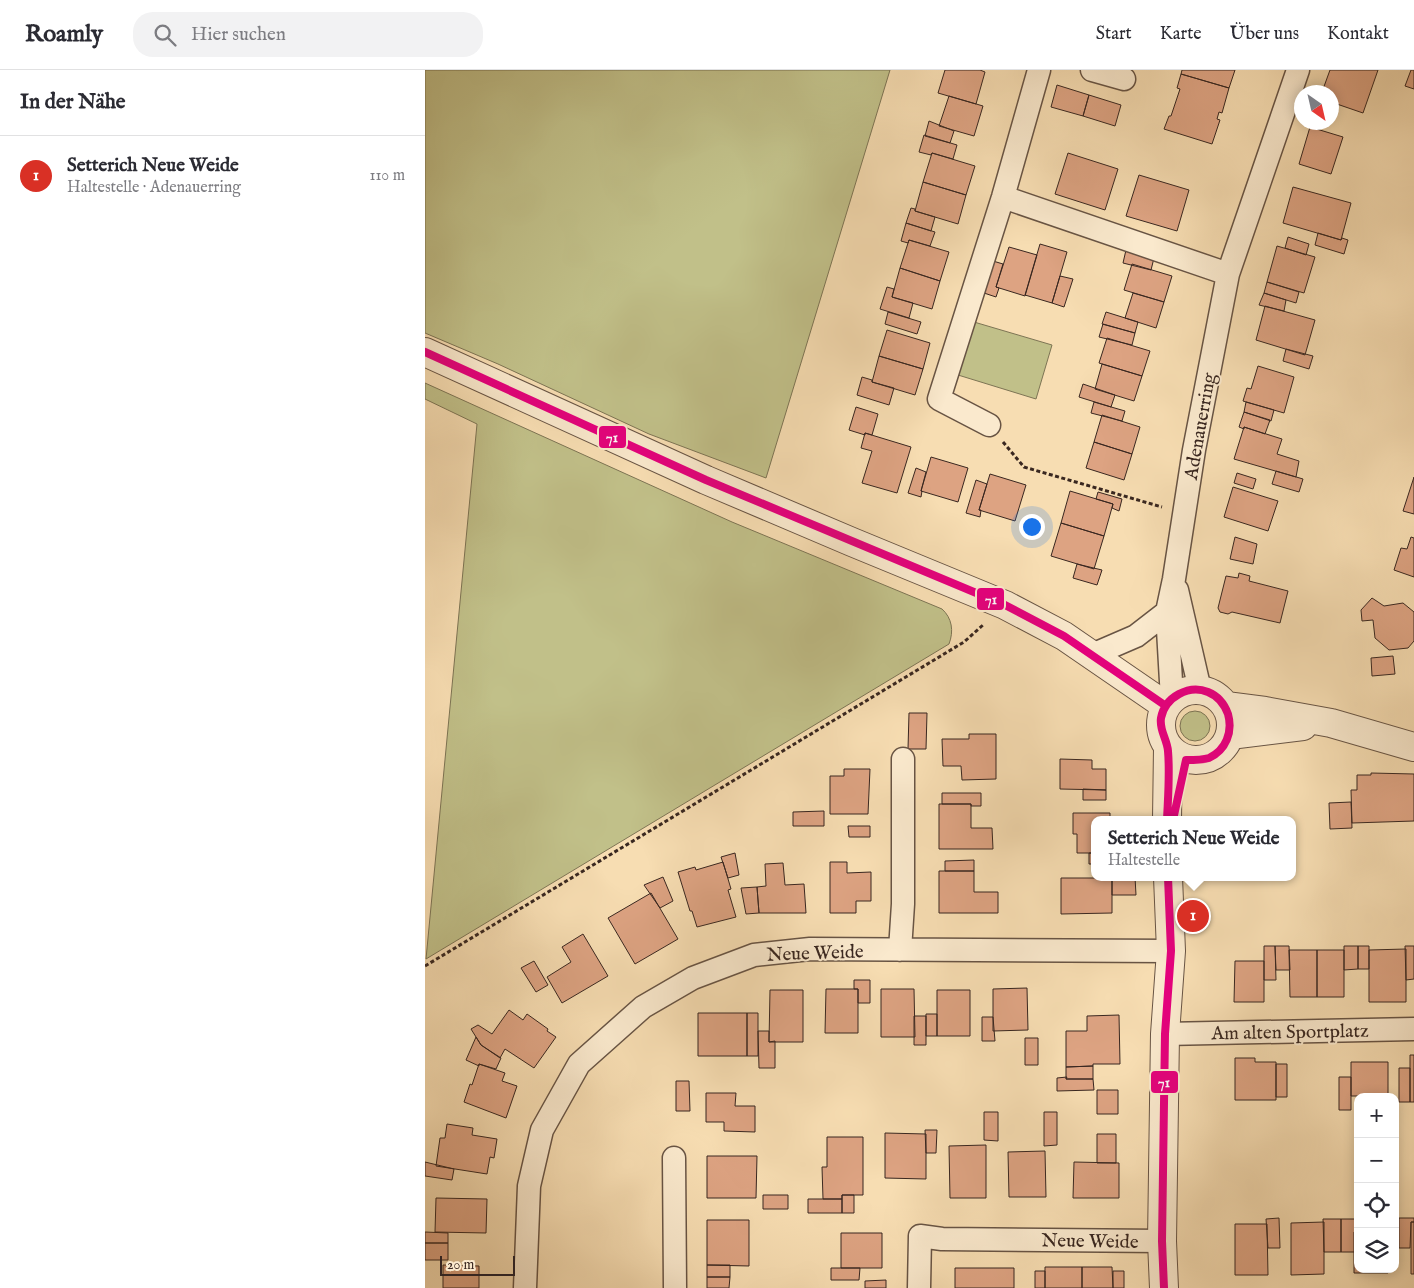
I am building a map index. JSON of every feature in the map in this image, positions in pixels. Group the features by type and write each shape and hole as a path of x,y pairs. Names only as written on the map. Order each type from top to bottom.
{"street":[{"path":"989,425 939,399 1003,197 1039,70"},
{"path":"1092,70 1124,79"},
{"name":"Adenauerring","path":"1169,702 1167,612 1194,450 1228,274 1298,70"},
{"path":"1003,197 1228,274"},
{"path":"425,352 707,480 1005,605 1064,636 1169,702"},
{"name":"Adenauerring","path":"1174,579 1200,690"},
{"path":"1092,655 1136,636 1167,612"},
{"path":"1173,816 1177,754 1160,728 1161,716 1169,702 1180,693 1200,690 1214,696 1226,706 1230,715 1230,735 1225,745 1218,753 1208,759 1197,761 1177,754"},
{"path":"1226,706 1331,723 1414,747"},
{"path":"1230,735 1331,723"},
{"path":"1168,816 1177,754"},
{"path":"900,950 903,904 903,759"},
{"path":"1164,1288 1162,1241 1165,1034 1171,950 1168,881"},
{"name":"Neue Weide","path":"525,1288 529,1186 542,1130 579,1064 643,1007 693,978 754,955 810,948 900,950 1171,950"},
{"name":"Am alten Sportplatz","path":"1165,1034 1414,1029"},
{"path":"674,1158 675,1288"},
{"name":"Neue Weide","path":"919,1288 920,1236 941,1238 1162,1241"}],"path":[{"path":"989,425 1024,467 1184,513"},
{"path":"425,966 964,642 1005,605"}],"shaded area":[{"path":"425,70 890,70 766,478 649,434 498,364 425,333"},
{"path":"974,322 1052,345 1036,399 958,375"},
{"path":"425,383 732,522 942,609 948,616 951,625 949,644 426,959 477,424 425,399"},
{"path":"1195,711 1206,715 1210,726 1206,737 1195,741 1184,737 1180,726 1184,715"}],"building":[{"path":"945,70 980,70 985,72 976,104 938,93"},
{"path":"1182,70 1235,70 1229,88 1181,74"},
{"path":"1330,70 1378,70 1363,113 1339,105 1339,85 1325,85"},
{"path":"1411,70 1414,70 1414,89 1405,86"},
{"path":"1181,74 1229,88 1222,113 1219,112 1217,119 1220,120 1212,144 1164,129 1169,116 1171,116 1180,89 1177,88"},
{"path":"1057,85 1089,95 1083,116 1051,107"},
{"path":"1089,95 1121,105 1115,126 1083,116"},
{"path":"949,96 983,106 974,136 939,126"},
{"path":"929,121 954,131 950,143 925,136"},
{"path":"1309,130 1320,130 1343,137 1331,174 1299,164"},
{"path":"924,135 957,145 953,159 932,153 931,155 919,152"},
{"path":"932,153 975,166 966,195 923,182"},
{"path":"1068,153 1118,169 1105,210 1055,194"},
{"path":"1139,175 1189,190 1177,231 1126,216"},
{"path":"923,182 966,195 958,224 915,211"},
{"path":"1293,187 1351,203 1341,240 1283,223"},
{"path":"911,208 935,217 931,231 906,223"},
{"path":"906,223 935,232 930,246 909,240 908,243 901,241"},
{"path":"1318,233 1341,240 1342,238 1348,240 1344,254 1315,245"},
{"path":"1288,237 1309,244 1306,255 1285,248"},
{"path":"909,240 949,252 940,281 900,268"},
{"path":"1040,244 1067,252 1052,303 1025,295"},
{"path":"1277,246 1315,257 1304,293 1267,282"},
{"path":"1009,247 1037,255 1025,296 996,287"},
{"path":"1126,250 1154,258 1151,270 1123,263"},
{"path":"993,261 1003,264 996,287 999,288 996,297 984,293"},
{"path":"1132,264 1172,276 1164,302 1124,290"},
{"path":"900,268 940,281 932,309 892,297"},
{"path":"1060,276 1073,279 1064,307 1052,303"},
{"path":"1267,282 1299,292 1296,303 1264,293"},
{"path":"887,287 894,289 892,297 913,303 909,318 880,309"},
{"path":"1133,293 1164,302 1156,328 1125,318"},
{"path":"1264,293 1286,300 1284,311 1259,305"},
{"path":"1265,306 1315,320 1305,355 1256,340"},
{"path":"888,312 921,322 917,334 885,324"},
{"path":"1106,312 1138,322 1135,333 1102,324"},
{"path":"1103,324 1135,333 1132,345 1099,337"},
{"path":"887,330 930,343 923,369 879,356"},
{"path":"1107,338 1150,351 1142,376 1099,363"},
{"path":"1286,349 1313,356 1309,369 1283,361"},
{"path":"879,356 923,369 915,395 872,382"},
{"path":"1102,364 1142,376 1134,401 1095,389"},
{"path":"1258,366 1294,377 1284,413 1243,401 1247,388 1251,389"},
{"path":"862,377 894,388 889,405 857,395"},
{"path":"1083,384 1115,395 1111,407 1079,397"},
{"path":"1094,402 1125,411 1122,421 1091,413"},
{"path":"1246,402 1274,410 1271,421 1244,412"},
{"path":"856,407 878,414 872,435 849,430"},
{"path":"1244,412 1270,420 1265,434 1239,427"},
{"path":"1102,415 1140,427 1132,454 1094,442"},
{"path":"1244,427 1282,439 1277,454 1299,461 1296,477 1234,459"},
{"path":"865,433 911,447 897,493 862,483 872,451 861,448"},
{"path":"1094,442 1132,454 1124,480 1086,468"},
{"path":"931,457 968,468 958,502 921,491"},
{"path":"916,468 926,472 921,497 908,493"},
{"path":"1276,471 1303,479 1299,492 1272,484"},
{"path":"1237,473 1256,479 1253,489 1234,483"},
{"path":"990,474 1026,485 1015,521 979,510"},
{"path":"1414,477 1414,514 1403,511"},
{"path":"976,480 987,484 979,510 981,510 980,517 966,513"},
{"path":"1233,487 1278,501 1268,531 1224,517"},
{"path":"1070,491 1113,504 1104,536 1061,523"},
{"path":"1098,492 1122,499 1119,511 1112,508 1113,504 1096,499"},
{"path":"1061,523 1104,536 1094,569 1051,556"},
{"path":"1235,537 1257,544 1253,564 1230,559"},
{"path":"1411,537 1414,538 1414,577 1394,570 1401,548 1407,549"},
{"path":"1077,564 1102,570 1097,585 1073,578"},
{"path":"1239,573 1250,576 1249,581 1288,591 1280,623 1232,612 1228,614 1220,612 1218,608 1226,576 1238,578"},
{"path":"1372,598 1384,606 1403,603 1414,612 1414,641 1408,648 1389,650 1375,638 1373,620 1362,621 1361,610"},
{"path":"1393,656 1395,674 1372,676 1371,658"},
{"path":"909,713 927,713 926,749 908,749"},
{"path":"969,734 996,734 996,779 962,780 961,766 943,766 942,739 969,739"},
{"path":"1060,759 1092,760 1092,769 1106,769 1106,790 1060,789"},
{"path":"844,769 870,769 868,814 830,814 830,776 844,776"},
{"path":"1371,773 1414,774 1414,821 1352,823 1351,790 1357,790 1357,775 1371,775"},
{"path":"1083,789 1106,790 1106,800 1083,800"},
{"path":"942,793 981,793 981,806 942,804"},
{"path":"1351,802 1352,828 1330,829 1329,803"},
{"path":"939,804 971,804 971,828 992,828 993,849 939,849"},
{"path":"824,811 824,826 793,826 793,812"},
{"path":"1073,813 1110,813 1110,816 1091,816 1091,853 1077,853 1077,834 1073,834"},
{"path":"848,826 870,826 870,837 849,837"},
{"path":"735,853 739,875 728,878 721,857"},
{"path":"1089,853 1091,853 1091,864 1089,864"},
{"path":"974,860 974,871 945,871 945,861"},
{"path":"723,862 731,889 728,890 736,917 697,927 678,872 695,867 696,870"},
{"path":"830,862 847,862 847,873 871,872 871,901 856,901 856,913 830,913"},
{"path":"783,863 785,885 804,884 806,913 759,913 757,887 766,886 765,864"},
{"path":"939,871 974,871 974,892 998,892 998,913 939,913"},
{"path":"663,877 673,901 660,908 644,885"},
{"path":"1061,878 1091,878 1091,881 1112,881 1112,913 1061,914"},
{"path":"1112,881 1135,881 1136,895 1112,895"},
{"path":"757,887 759,913 746,914 741,888"},
{"path":"651,893 678,939 635,964 608,918"},
{"path":"583,934 608,976 562,1003 547,977 571,962 562,947"},
{"path":"1264,946 1275,946 1276,980 1264,980"},
{"path":"1275,946 1289,946 1290,970 1276,970"},
{"path":"1344,946 1358,946 1358,969 1344,970"},
{"path":"1358,946 1369,946 1369,969 1358,969"},
{"path":"1405,946 1414,946 1414,979 1406,980"},
{"path":"1406,949 1406,1002 1369,1002 1369,950"},
{"path":"1289,950 1317,950 1317,997 1290,997"},
{"path":"1317,950 1344,950 1344,997 1317,997"},
{"path":"534,961 548,985 536,992 521,968"},
{"path":"1235,961 1264,961 1264,1002 1234,1002"},
{"path":"854,980 870,980 870,1003 858,1003 858,989 854,989"},
{"path":"1027,988 1028,1030 993,1031 993,989"},
{"path":"826,989 858,989 858,1033 825,1033"},
{"path":"881,989 914,989 915,1037 881,1037"},
{"path":"770,990 803,990 803,1042 769,1042"},
{"path":"937,990 970,990 970,1036 937,1036"},
{"path":"509,1010 523,1020 527,1014 556,1037 534,1068 505,1049 500,1058 481,1045 471,1029 478,1025 492,1034"},
{"path":"698,1013 747,1013 747,1056 698,1056"},
{"path":"747,1013 758,1013 758,1056 747,1056"},
{"path":"926,1014 937,1014 937,1036 926,1036"},
{"path":"1119,1015 1120,1064 1066,1067 1066,1031 1087,1031 1087,1016"},
{"path":"914,1016 926,1016 926,1045 914,1045"},
{"path":"982,1017 993,1017 995,1041 982,1041"},
{"path":"758,1031 769,1031 769,1042 775,1041 775,1068 759,1068"},
{"path":"476,1037 481,1045 501,1058 496,1069 479,1064 479,1066 466,1060"},
{"path":"1025,1038 1038,1038 1038,1065 1025,1065"},
{"path":"1410,1055 1414,1055 1414,1102 1410,1102"},
{"path":"1235,1058 1255,1058 1255,1062 1276,1062 1276,1100 1235,1100"},
{"path":"1351,1062 1388,1062 1388,1093 1354,1093 1354,1096 1351,1096"},
{"path":"479,1064 505,1073 502,1081 517,1086 506,1118 464,1102"},
{"path":"1276,1064 1287,1064 1287,1097 1276,1097"},
{"path":"1093,1066 1093,1079 1066,1079 1066,1067"},
{"path":"1399,1068 1410,1068 1410,1102 1399,1102"},
{"path":"1067,1077 1066,1079 1093,1079 1094,1090 1057,1091 1057,1078"},
{"path":"1339,1077 1351,1077 1351,1110 1339,1110"},
{"path":"676,1081 689,1081 690,1111 676,1111"},
{"path":"1097,1090 1118,1090 1118,1114 1097,1114"},
{"path":"706,1093 736,1093 735,1106 755,1106 755,1132 724,1131 724,1122 706,1122"},
{"path":"984,1112 998,1112 998,1141 984,1140"},
{"path":"1044,1112 1057,1112 1057,1145 1044,1146"},
{"path":"447,1124 473,1128 472,1135 497,1139 494,1158 490,1157 487,1174 436,1166 440,1138 445,1138"},
{"path":"925,1130 937,1130 936,1153 926,1153"},
{"path":"885,1133 926,1134 926,1179 885,1178"},
{"path":"1097,1134 1116,1134 1116,1163 1097,1163"},
{"path":"827,1137 863,1137 863,1195 842,1195 842,1199 823,1199 822,1167 827,1167"},
{"path":"986,1145 986,1198 950,1198 949,1146"},
{"path":"1045,1151 1046,1197 1009,1197 1008,1152"},
{"path":"707,1156 757,1156 756,1198 707,1198"},
{"path":"425,1162 454,1169 452,1180 425,1176"},
{"path":"1074,1162 1119,1163 1119,1198 1073,1198"},
{"path":"763,1195 788,1195 788,1209 763,1209"},
{"path":"842,1195 854,1195 854,1213 842,1213"},
{"path":"436,1198 487,1199 486,1233 435,1232"},
{"path":"808,1199 842,1199 842,1213 808,1213"},
{"path":"1279,1218 1280,1248 1268,1248 1266,1219"},
{"path":"1399,1218 1414,1218 1414,1222 1411,1222 1410,1248 1399,1248"},
{"path":"1323,1219 1341,1219 1341,1252 1324,1252"},
{"path":"1341,1219 1354,1219 1354,1252 1341,1252"},
{"path":"707,1220 749,1220 749,1266 707,1265"},
{"path":"1324,1222 1324,1274 1291,1275 1291,1223"},
{"path":"1411,1222 1414,1222 1414,1274 1411,1274"},
{"path":"1235,1224 1267,1224 1268,1275 1235,1275"},
{"path":"425,1232 448,1233 448,1243 425,1243"},
{"path":"841,1233 882,1233 882,1268 841,1268"},
{"path":"425,1243 448,1243 448,1260 425,1260"},
{"path":"443,1265 479,1266 479,1288 443,1288"},
{"path":"707,1265 730,1265 730,1277 707,1277"},
{"path":"1045,1267 1082,1267 1082,1288 1045,1288"},
{"path":"1082,1267 1112,1267 1113,1288 1082,1288"},
{"path":"831,1268 860,1268 859,1280 831,1280"},
{"path":"955,1268 1014,1268 1014,1288 955,1288"},
{"path":"1035,1271 1045,1271 1045,1288 1035,1288"},
{"path":"1113,1271 1124,1271 1124,1288 1113,1288"},
{"path":"707,1277 730,1277 729,1288 707,1288"},
{"path":"886,1280 886,1288 865,1288 865,1281"}],"transit line":[{"name":"71","path":"425,352 706,480 1005,605 1064,636 1166,706"},
{"name":"71","path":"1167,816 1169,760 1161,727 1161,718 1167,704 1173,698 1186,691 1201,690 1215,696 1223,703 1228,714 1229,734 1224,745 1215,755 1206,759 1186,760 1174,816"},
{"name":"71","path":"1164,1288 1162,1241 1165,1034 1171,951 1168,881"}],"place":[{"name":"Setterich Neue Weide","path":"1193,916"}]}
